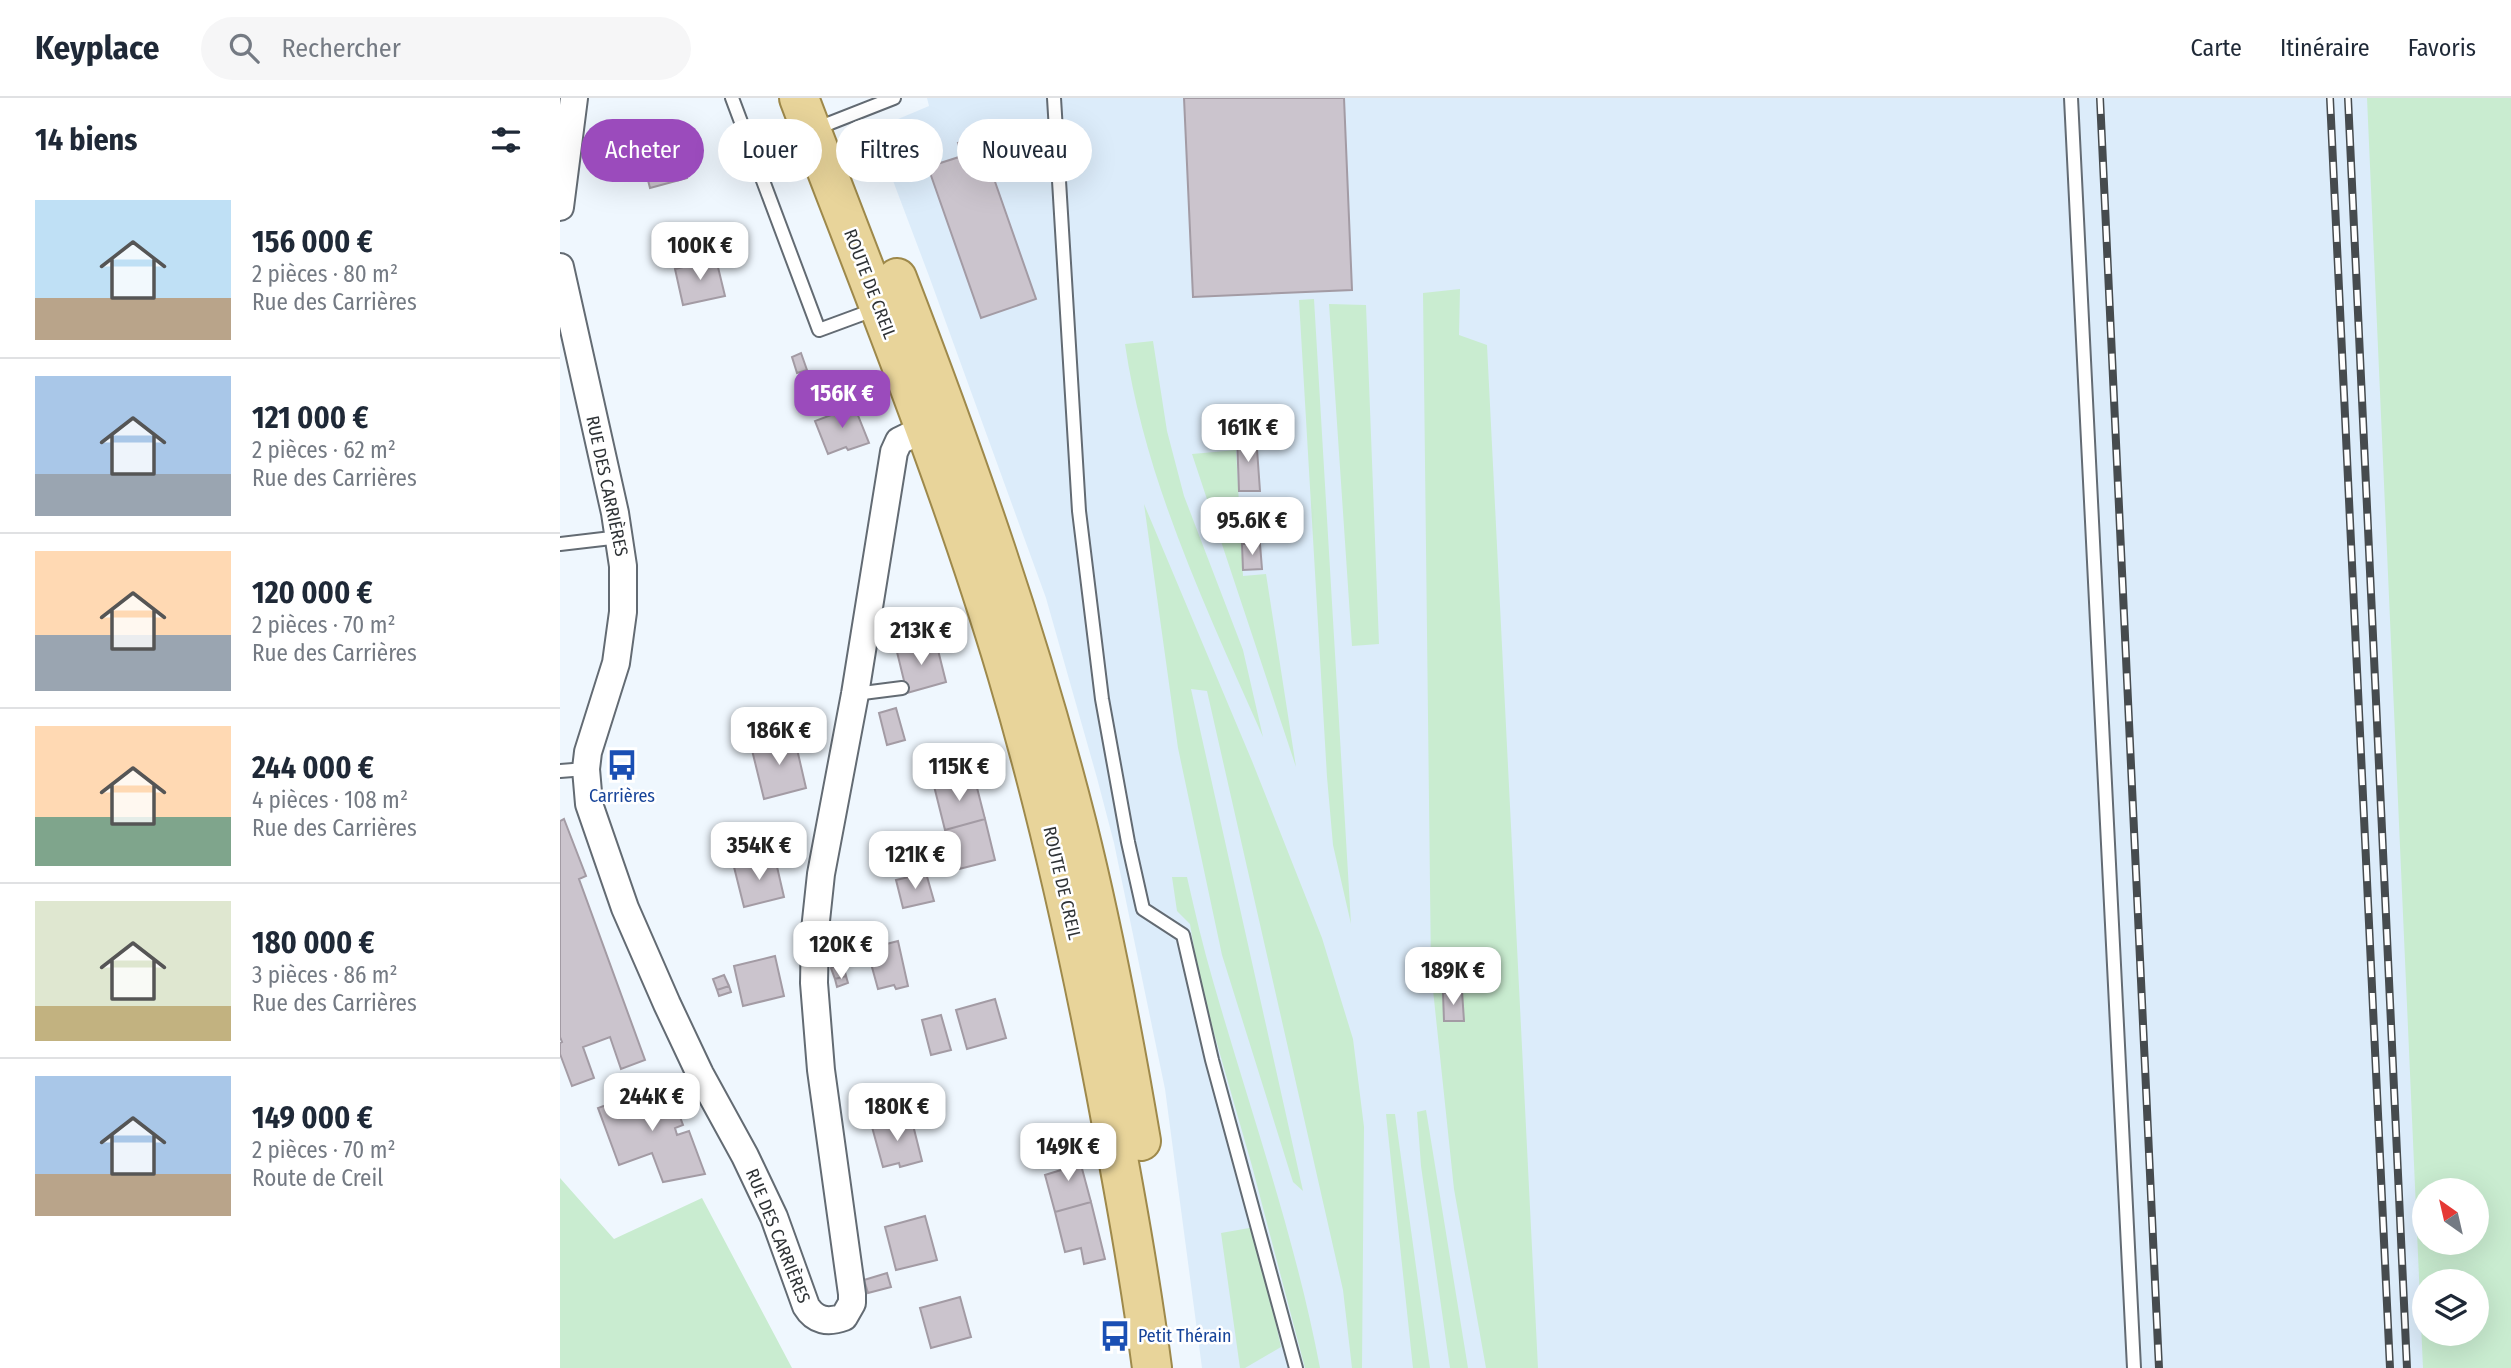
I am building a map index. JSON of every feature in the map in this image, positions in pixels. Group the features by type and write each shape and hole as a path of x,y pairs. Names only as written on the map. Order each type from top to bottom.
{"main road":[{"name":"ROUTE DE CREIL","path":"819,112 936,423 1047,821 1081,965 1117,1150 1152,1368"},
{"name":"ROUTE DE CREIL","path":"936,423 999,557 1046,712 1077,827 1124,1044 1156,1227 1175,1368"}],"street":[{"path":"560,207 574,98"},
{"name":"RUE DES CARRIÈRES","path":"560,267 620,537 623,566 623,612 616,663 590,744 573,770 589,804 625,908 677,1027 746,1156 774,1217 806,1306 818,1319 837,1320 849,1312 852,1303 820,1058 814,983 815,930 821,874 855,694 892,460 899,441 936,423"}],"lane":[{"path":"732,98 819,330 892,302"},
{"path":"819,112 894,98"},
{"path":"1054,98 1079,511 1102,699 1128,842 1143,909 1183,935 1212,1060 1296,1368"},
{"path":"2071,98 2134,1368"},
{"path":"560,544 620,537"},
{"path":"855,694 902,688"}],"shaded area":[{"path":"927,98 2511,98 2511,1368 1202,1368 1165,1089 1114,843 1046,598 893,182 943,182 943,119 898,119 929,106"}],"green space":[{"path":"2367,98 2511,98 2511,1368 2423,1368 2422,1346 2489,1346 2489,1269 2419,1269 2418,1255 2489,1255 2489,1178 2415,1178"},
{"path":"1460,289 1459,335 1487,345 1538,1368 1486,1368 1454,1189 1431,971 1423,293"},
{"path":"1314,299 1351,924 1333,845 1327,777 1299,300"},
{"path":"1329,304 1366,305 1379,644 1352,646"},
{"path":"1153,341 1167,431 1184,496 1243,650 1263,737 1180,544 1147,445 1125,344"},
{"path":"1236,450 1243,576 1266,574 1296,767 1192,454"},
{"path":"1144,504 1252,761 1322,938 1353,1039 1364,1127 1362,1368 1352,1368 1343,1290 1207,691 1191,689 1303,1191 1293,1182 1222,955 1178,748"},
{"path":"1172,877 1187,877 1209,968 1285,1222 1320,1368 1305,1368 1252,1166 1200,984 1190,924 1177,911"},
{"path":"1426,1110 1468,1368 1450,1368 1421,1166 1417,1112"},
{"path":"1386,1114 1395,1114 1430,1368 1413,1368"},
{"path":"560,1178 614,1239 702,1198 792,1368 560,1368"},
{"path":"1255,1227 1281,1347 1245,1368 1240,1368 1221,1233"}],"building":[{"path":"1184,98 1344,98 1352,290 1193,297"},
{"path":"957,158 957,182 995,182 1036,299 981,318 933,182 943,182 943,162"},
{"path":"648,182 672,182 650,188"},
{"path":"716,259 725,296 683,305 675,269"},
{"path":"801,353 807,370 797,373 792,357"},
{"path":"853,403 869,443 828,454 815,421 834,414 832,410"},
{"path":"1256,435 1260,491 1239,491 1237,436"},
{"path":"1242,544 1260,544 1262,569 1243,570"},
{"path":"936,642 946,682 907,693 897,652"},
{"path":"896,708 905,740 887,745 879,713"},
{"path":"794,736 806,788 764,799 751,746"},
{"path":"974,776 985,819 945,830 934,786"},
{"path":"564,819 586,876 579,879 645,1060 621,1069 610,1037 583,1047 594,1078 572,1086 560,1054 560,821"},
{"path":"985,819 995,860 955,870 945,830"},
{"path":"775,858 784,897 744,907 734,867"},
{"path":"926,873 934,901 903,908 896,880"},
{"path":"898,941 908,986 896,989 894,985 878,989 867,949"},
{"path":"775,956 784,996 743,1006 734,966"},
{"path":"843,964 846,976 835,979 831,968"},
{"path":"724,975 729,986 717,990 713,979"},
{"path":"846,976 848,983 837,987 835,979"},
{"path":"729,986 731,992 719,996 717,990"},
{"path":"1462,991 1464,1021 1444,1021 1443,993"},
{"path":"995,999 1006,1038 967,1049 956,1010"},
{"path":"941,1015 951,1050 931,1055 922,1020"},
{"path":"667,1082 683,1125 675,1128 677,1135 689,1131 705,1174 663,1182 652,1153 619,1165 598,1108"},
{"path":"911,1117 922,1161 900,1167 899,1163 883,1167 872,1127"},
{"path":"1077,1150 1091,1202 1055,1212 1045,1175 1061,1170 1057,1155"},
{"path":"1091,1202 1105,1259 1084,1264 1081,1248 1065,1252 1055,1212"},
{"path":"925,1216 937,1260 896,1270 885,1227"},
{"path":"887,1273 891,1287 868,1293 864,1280"},
{"path":"960,1297 971,1337 931,1348 920,1308"}],"railway":[{"path":"2100,98 2159,1368"},
{"path":"2330,98 2390,1368"},
{"path":"2348,98 2407,1368"}],"place":[{"name":"Carrières","path":"622,765"},
{"name":"Petit Thérain","path":"1115,1336"}]}
